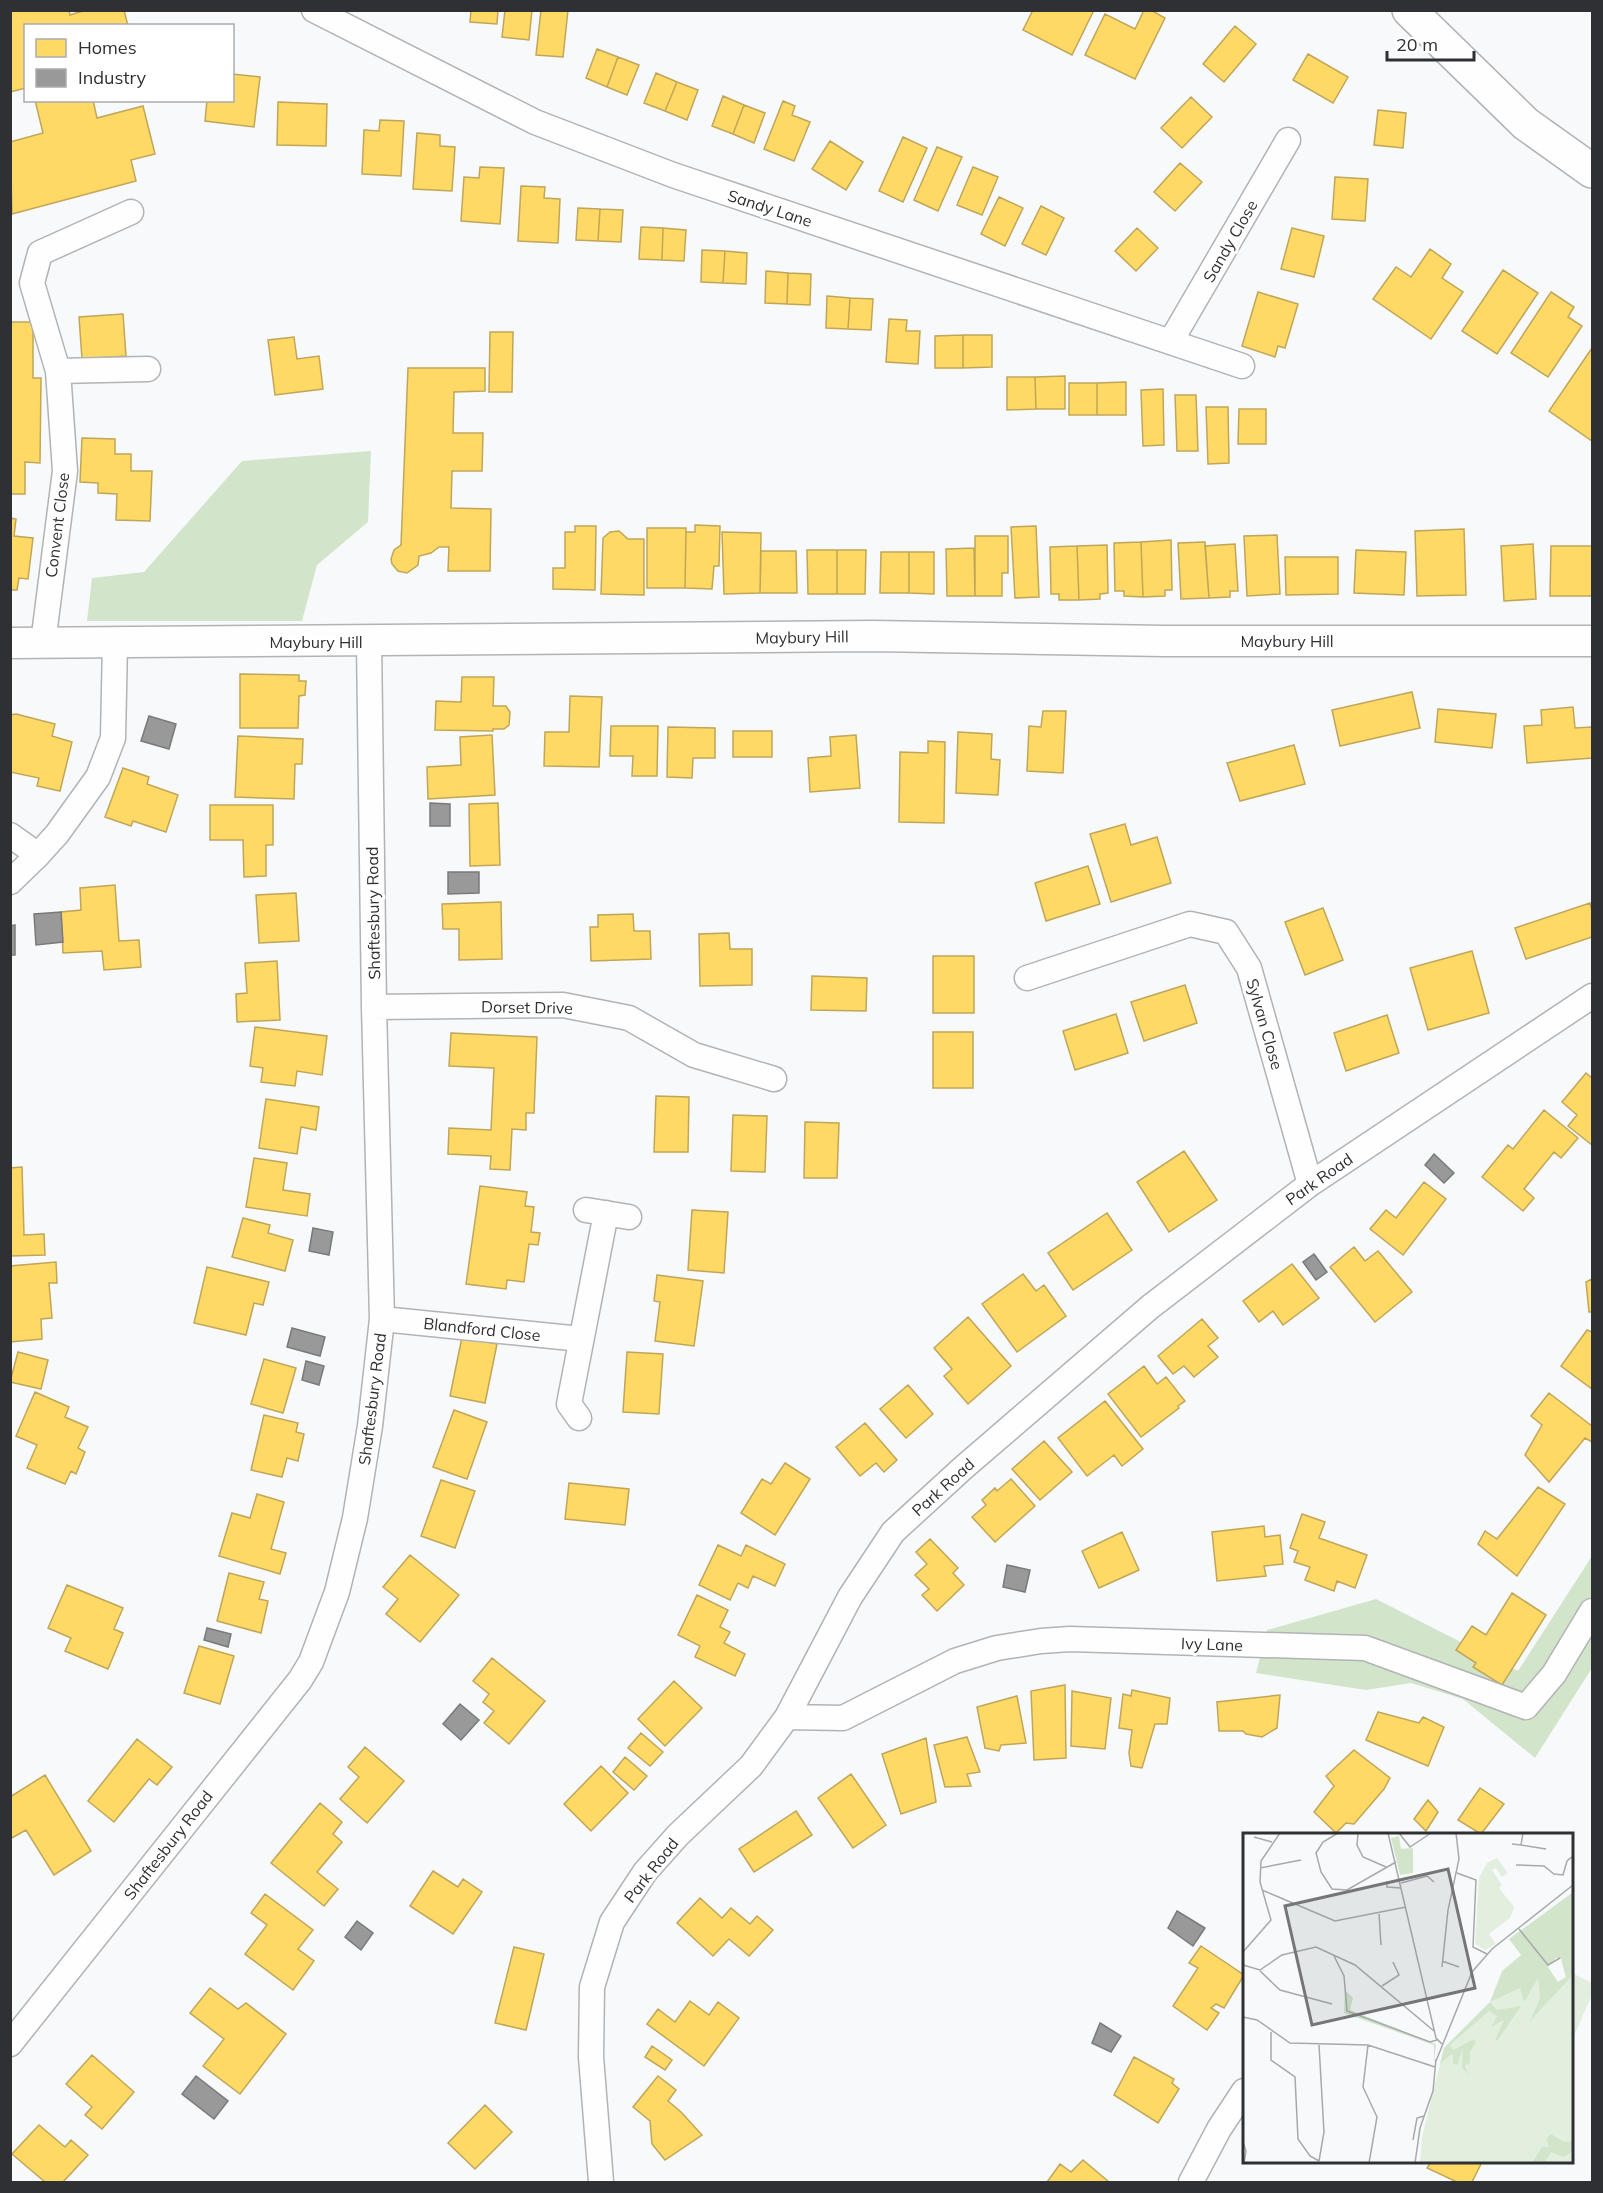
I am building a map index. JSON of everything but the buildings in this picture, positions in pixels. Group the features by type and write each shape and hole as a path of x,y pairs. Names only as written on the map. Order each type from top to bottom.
{"main road":[{"path":"1409,10 1526,124 1593,171"}],"street":[{"name":"Sandy Lane","path":"314,10 535,122 662,171 1242,366"},
{"name":"Sandy Close","path":"1171,341 1288,140"},
{"name":"Convent Close","path":"43,644 65,471 58,371 32,283 40,253 131,212"},
{"path":"58,371 148,369"},
{"name":"Maybury Hill","path":"10,643 369,642 873,636 1164,641 1593,641"},
{"name":"Shaftesbury Road","path":"10,2044 300,1680 311,1662 337,1592 355,1518 370,1426 382,1319 374,1007 369,642"},
{"path":"10,882 57,834 98,777 113,738 115,643"},
{"path":"10,835 38,855"},
{"name":"Sylvan Close","path":"1027,978 1190,924 1226,932 1249,968 1310,1184"},
{"name":"Park Road","path":"601,2182 591,2057 592,1987 612,1922 645,1872 678,1835 752,1766 787,1717 850,1597 893,1532 963,1468 1150,1307 1310,1184 1593,996"},
{"name":"Dorset Drive","path":"374,1007 563,1005 629,1018 694,1056 774,1079"},
{"path":"579,1418 569,1404 607,1214"},
{"name":"Blandford Close","path":"382,1319 581,1339"},
{"name":"Ivy Lane","path":"787,1717 843,1718 955,1661 997,1648 1070,1639 1365,1648 1526,1707 1554,1674 1593,1611"},
{"path":"1191,2182 1219,2129 1243,2094"}],"green space":[{"path":"371,451 368,522 317,565 302,621 87,621 92,578 144,572 242,461"},
{"path":"1592,1556 1592,1668 1535,1758 1463,1699 1411,1683 1366,1690 1256,1673 1267,1630 1376,1599 1518,1671"},
{"path":"1573,1974 1592,1983 1592,1995 1573,2038"}]}
